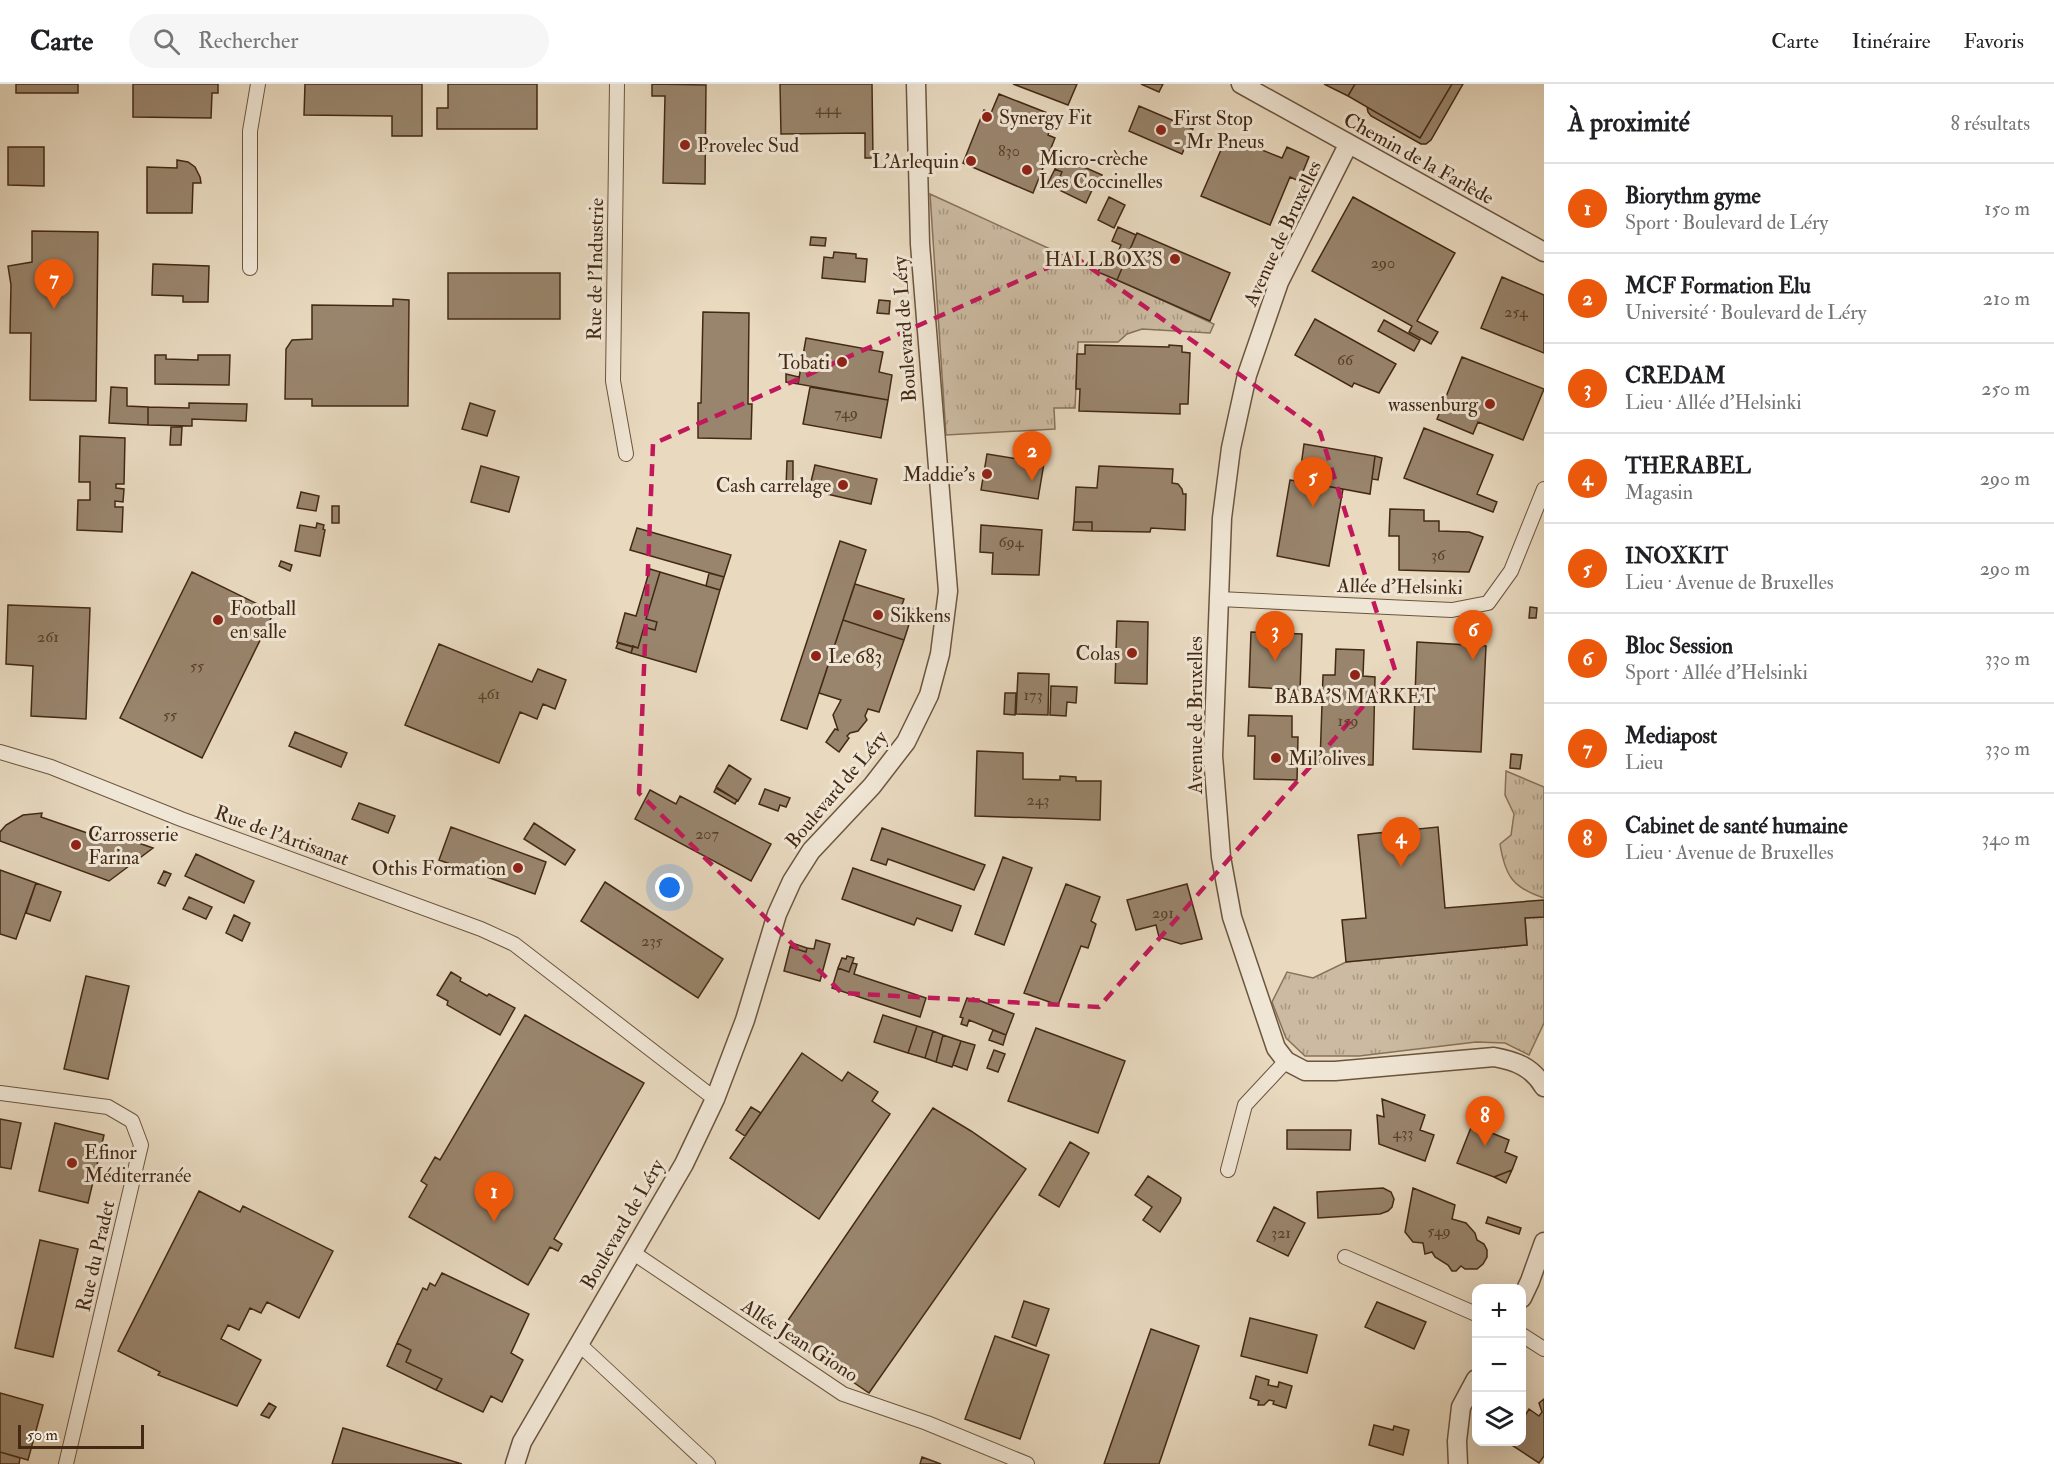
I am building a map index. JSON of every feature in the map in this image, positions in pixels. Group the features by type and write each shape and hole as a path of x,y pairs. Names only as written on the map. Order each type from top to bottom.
{"street":[{"path":"250,268 250,131 258,84"},
{"name":"Rue de l'Industrie","path":"617,84 613,381 626,454"},
{"name":"Boulevard de Léry","path":"514,1464 522,1442 684,1164 715,1099 744,1020 777,914 792,881 811,851 872,786 906,742 929,695 940,654 948,591 920,244 916,84"},
{"name":"Chemin de la Farlède","path":"1241,84 1544,252"},
{"name":"Avenue de Bruxelles","path":"1286,1061 1276,1048 1245,959 1232,917 1221,858 1213,756 1222,518 1231,448 1247,375 1279,282 1348,145"},
{"name":"Allée d'Helsinki","path":"1219,599 1452,610 1488,603 1511,571 1544,489"},
{"name":"Rue de l'Artisanat","path":"0,753 51,767 181,819 481,929 514,944 715,1099"},
{"path":"1228,1170 1245,1105 1286,1061 1305,1071 1335,1071 1494,1057 1514,1061 1530,1069 1544,1087"},
{"name":"Rue du Pradet","path":"0,1093 108,1107 132,1121 141,1145 66,1464"},
{"path":"1526,1289 1544,1242"},
{"name":"Allée Jean Giono","path":"632,1252 843,1394 927,1423 1027,1464"},
{"path":"1345,1257 1472,1312"},
{"path":"1526,1338 1544,1349"},
{"path":"579,1344 708,1464"},
{"path":"1458,1464 1457,1442 1461,1407 1472,1386"}],"highlighted area":[{"path":"1074,256 1320,432 1395,670 1099,1007 842,993 639,793 653,444"}],"green space":[{"path":"930,194 1214,324 1210,333 1142,329 1127,334 1118,342 1078,342 1075,408 1054,408 1055,429 946,435"},
{"path":"1506,771 1544,787 1544,898 1518,885 1508,873 1505,865 1500,844 1511,835 1514,814 1505,795"},
{"path":"1544,917 1544,1023 1529,1055 1505,1043 1476,1042 1359,1056 1305,1056 1286,1038 1272,1002 1287,972 1313,978 1346,962 1527,945 1525,918"}],"building":[{"path":"16,84 78,84 78,93 16,93"},
{"path":"133,84 218,84 218,93 212,93 211,118 133,117"},
{"path":"305,84 422,84 422,136 392,136 392,116 304,115"},
{"path":"448,84 537,84 537,129 437,129 437,108 448,108"},
{"name":"Provelec Sud","path":"652,84 706,85 705,184 663,183 665,96 652,96"},
{"path":"780,84 872,84 873,158 865,158 865,133 781,134"},
{"path":"1013,84 1077,84 1068,105"},
{"path":"1141,84 1163,84 1159,92"},
{"path":"1324,84 1355,84 1348,96"},
{"path":"1355,84 1452,84 1420,138 1348,96"},
{"path":"1452,84 1463,84 1431,140 1426,144 1421,144 1371,116 1368,112 1367,107 1420,138"},
{"path":"999,94 1055,116 1048,135 1055,138 1033,193 963,163 984,110 991,113"},
{"name":"First Stop - Mr Pneus","path":"1139,106 1193,129 1182,154 1129,131"},
{"path":"1227,136 1282,158 1287,147 1309,157 1299,181 1290,177 1270,225 1201,196"},
{"path":"8,147 44,147 44,186 8,185"},
{"path":"1061,157 1102,175 1098,187 1094,186 1086,203 1055,188 1062,172 1055,169"},
{"path":"177,160 188,162 195,167 200,177 201,183 193,183 192,213 147,213 147,167 177,168"},
{"path":"1055,169 1062,172 1055,188 1047,185"},
{"path":"1109,197 1125,205 1114,228 1098,220"},
{"path":"1353,197 1455,253 1417,321 1438,332 1431,344 1409,332 1412,326 1312,271"},
{"path":"1118,227 1136,235 1117,280 1098,272 1105,255 1115,259 1121,245 1112,241"},
{"path":"32,231 98,232 96,401 30,400 31,333 10,333 11,285 8,266 32,262"},
{"path":"1137,233 1230,273 1210,321 1117,280"},
{"path":"811,237 826,238 825,246 810,245"},
{"path":"834,252 856,254 856,258 867,259 865,282 822,278 824,257 833,258"},
{"path":"153,264 209,266 208,302 183,302 183,296 152,295"},
{"path":"448,273 560,273 560,319 448,319"},
{"path":"1502,277 1544,295 1544,353 1481,328"},
{"path":"393,299 409,300 408,406 312,406 312,399 285,399 286,349 292,340 312,339 312,305 393,306"},
{"path":"879,300 890,301 889,314 877,313"},
{"path":"703,312 749,313 748,404 752,404 751,439 698,438"},
{"path":"1315,319 1396,364 1379,393 1354,383 1352,387 1295,355"},
{"path":"1384,320 1420,340 1414,351 1378,331"},
{"name":"Tobati","path":"806,338 883,352 879,372 892,375 888,400 798,384"},
{"path":"1085,345 1182,346 1182,352 1190,353 1188,404 1180,404 1180,414 1079,411 1080,389 1076,389 1077,354 1085,354"},
{"path":"155,355 166,355 166,359 198,360 198,355 230,355 229,385 155,384"},
{"name":"wassenburg","path":"1462,357 1544,389 1523,440 1478,422 1473,434 1437,419"},
{"path":"786,374 799,377 798,384 786,382"},
{"path":"111,387 127,388 127,406 148,407 148,425 109,423"},
{"path":"810,387 888,400 881,438 803,424"},
{"path":"189,403 247,404 246,421 192,419 192,426 148,425 148,407 189,408"},
{"path":"470,403 495,411 487,436 462,429"},
{"path":"171,427 182,427 181,445 170,445"},
{"path":"1424,428 1493,455 1477,494 1497,502 1493,512 1404,478"},
{"path":"80,436 125,438 124,484 116,484 116,488 124,489 123,502 115,501 115,507 123,507 122,532 77,530 78,500 90,500 90,482 79,482"},
{"path":"1304,444 1375,456 1370,494 1299,481"},
{"path":"987,454 1044,463 1038,499 981,490"},
{"path":"1375,456 1382,458 1378,480 1372,479"},
{"path":"787,461 793,461 793,488 786,488"},
{"name":"Cash carrelage","path":"815,465 877,479 871,504 809,490"},
{"path":"481,466 519,477 509,512 471,502"},
{"path":"1099,466 1173,469 1172,483 1178,484 1183,494 1186,494 1185,530 1151,528 1150,532 1092,531 1092,522 1074,522 1076,487 1097,488"},
{"path":"1290,480 1343,489 1329,566 1277,556"},
{"path":"301,492 319,496 316,511 297,508"},
{"path":"332,506 339,506 339,523 332,523"},
{"path":"1390,509 1424,510 1424,521 1439,521 1439,531 1469,532 1483,537 1469,572 1399,570 1399,536 1389,536"},
{"path":"1074,522 1092,522 1092,531 1073,530"},
{"path":"317,523 324,525 325,530 320,556 295,551 300,525 316,528"},
{"path":"981,525 1042,530 1039,575 992,574 993,553 980,552"},
{"path":"637,528 731,555 724,577 630,550"},
{"name":"Le 683","path":"840,541 866,550 807,729 781,720"},
{"path":"281,561 292,565 290,571 279,566"},
{"path":"650,569 660,572 646,619 657,622 655,630 644,627 638,648 617,642 625,613 636,616"},
{"path":"192,572 274,612 202,758 120,718"},
{"path":"660,572 720,590 696,672 631,653 633,646 638,648 644,627 655,630 657,622 646,619"},
{"path":"709,573 724,577 720,590 706,586"},
{"name":"Sikkens","path":"855,584 904,599 901,608 914,609 904,640 843,620"},
{"path":"8,605 90,608 86,719 31,716 33,666 6,664"},
{"path":"1530,607 1537,608 1536,618 1529,618"},
{"path":"843,620 904,640 879,712 868,709 865,716 867,720 858,731 847,736 849,738 839,752 826,742 835,729 838,730 833,715 841,700 819,693"},
{"name":"Colas","path":"1117,621 1148,622 1147,684 1115,683"},
{"path":"1251,632 1302,634 1300,690 1249,687"},
{"path":"1417,642 1486,646 1481,752 1413,749"},
{"path":"618,643 633,647 631,653 616,648"},
{"path":"439,644 532,682 538,669 566,680 555,709 543,704 537,719 520,712 499,763 405,725"},
{"path":"1336,649 1364,650 1363,676 1375,677 1373,765 1320,763 1323,675 1335,675"},
{"name":"Colas","path":"1018,673 1049,674 1048,715 1016,714"},
{"name":"Colas","path":"1051,686 1077,687 1076,703 1067,702 1066,716 1050,715"},
{"path":"1005,693 1016,693 1015,715 1004,714"},
{"name":"Mil'olives","path":"1249,715 1292,716 1292,737 1298,737 1297,780 1254,779 1255,736 1248,736"},
{"path":"295,732 347,753 341,767 289,746"},
{"path":"977,751 1023,753 1023,779 1060,780 1060,776 1076,777 1076,781 1101,781 1100,820 975,816"},
{"path":"1511,754 1522,755 1520,769 1510,768"},
{"path":"729,765 751,779 738,801 716,787"},
{"path":"716,788 737,800 735,804 714,792"},
{"path":"765,789 790,798 786,807 780,805 778,811 759,804"},
{"path":"650,790 676,804 680,796 771,844 751,881 635,819"},
{"path":"359,803 395,816 388,833 352,819"},
{"name":"Carrosserie Farina","path":"42,813 41,817 96,836 99,829 153,848 109,881 0,841 0,832 6,825 23,815"},
{"path":"534,823 575,850 565,865 524,839"},
{"path":"451,827 546,862 535,894 439,860"},
{"path":"1438,827 1445,908 1544,900 1544,917 1525,918 1527,945 1346,962 1342,920 1366,918 1358,835"},
{"path":"882,828 985,865 974,890 888,859 886,865 871,860"},
{"path":"196,854 254,881 244,903 185,876"},
{"path":"1003,857 1032,868 1004,945 975,934"},
{"path":"853,868 961,906 952,931 917,918 914,925 842,899"},
{"path":"0,870 36,883 16,939 0,934"},
{"path":"164,871 171,874 165,886 158,883"},
{"path":"605,882 723,959 698,998 581,921"},
{"path":"36,883 61,892 50,921 26,913"},
{"path":"1066,884 1100,897 1091,921 1096,924 1088,948 1081,946 1058,1005 1024,993"},
{"path":"1187,884 1202,939 1181,944 1159,937 1156,925 1136,930 1127,900"},
{"path":"189,897 212,907 206,919 183,909"},
{"path":"234,915 250,923 242,941 226,933"},
{"path":"816,940 830,944 820,981 784,971 790,947 806,952 807,948 814,949"},
{"path":"792,943 807,948 806,952 790,947"},
{"path":"847,956 854,958 849,972 838,968 842,958 846,959"},
{"path":"852,963 857,964 854,974 926,998 920,1017 832,988 838,968 849,972"},
{"path":"451,972 461,978 460,981 515,1008 500,1035 447,1005 448,1001 437,995"},
{"path":"86,976 129,986 108,1079 64,1069"},
{"path":"967,998 971,1000 973,998 1014,1014 1006,1035 969,1020 967,1026 961,1024 963,1018 960,1017"},
{"path":"525,1015 644,1083 554,1239 562,1244 558,1251 550,1247 528,1285 409,1217 427,1185 421,1181 435,1157 440,1160"},
{"path":"883,1015 917,1026 908,1053 874,1042"},
{"path":"917,1026 933,1031 925,1058 908,1053"},
{"path":"1036,1028 1125,1061 1098,1133 1008,1101"},
{"path":"993,1030 1006,1035 1003,1045 989,1040"},
{"path":"933,1031 943,1035 936,1062 925,1058"},
{"path":"943,1035 961,1041 952,1067 936,1062"},
{"path":"961,1041 975,1045 967,1070 953,1065"},
{"path":"994,1050 1005,1054 998,1072 987,1068"},
{"path":"802,1053 842,1081 848,1072 878,1092 872,1101 890,1114 819,1219 730,1158"},
{"path":"1382,1099 1425,1115 1420,1130 1434,1135 1425,1161 1379,1144 1377,1115 1384,1117"},
{"path":"751,1107 761,1113 745,1136 736,1130"},
{"path":"933,1108 1026,1169 869,1393 780,1332"},
{"path":"0,1119 21,1123 11,1169 0,1167"},
{"name":"Efinor Méditerranée","path":"55,1123 104,1135 88,1203 39,1191"},
{"path":"1472,1125 1509,1140 1505,1152 1517,1157 1512,1170 1494,1177 1457,1163"},
{"path":"1287,1130 1351,1130 1350,1150 1287,1149"},
{"path":"1070,1142 1089,1153 1059,1207 1039,1195"},
{"path":"1512,1170 1506,1183 1494,1177"},
{"path":"1148,1176 1181,1198 1160,1232 1143,1220 1152,1207 1135,1195"},
{"path":"1383,1188 1391,1192 1394,1199 1388,1211 1380,1214 1318,1218 1317,1192"},
{"path":"1413,1188 1455,1205 1452,1219 1466,1223 1487,1250 1487,1257 1483,1264 1477,1269 1465,1269 1461,1266 1456,1271 1452,1271 1432,1252 1425,1254 1423,1243 1413,1242 1405,1232"},
{"path":"199,1191 240,1212 243,1206 333,1251 299,1318 267,1302 261,1313 250,1308 239,1330 228,1325 221,1339 261,1360 237,1406 158,1375 160,1372 118,1351"},
{"path":"1274,1207 1305,1223 1288,1256 1257,1241"},
{"path":"1488,1217 1521,1228 1519,1234 1486,1223"},
{"path":"40,1240 78,1249 53,1357 15,1348"},
{"path":"442,1273 529,1314 511,1353 523,1360 502,1402 491,1396 483,1412 436,1390 442,1379 406,1362 411,1350 397,1343 423,1288 427,1290 430,1283 435,1286"},
{"path":"1024,1301 1049,1309 1036,1346 1012,1337"},
{"path":"1377,1302 1426,1322 1414,1349 1365,1327"},
{"path":"1250,1318 1317,1335 1307,1373 1241,1356"},
{"path":"1151,1329 1199,1346 1159,1464 1104,1464"},
{"path":"995,1336 1049,1355 1020,1439 965,1419"},
{"path":"397,1343 411,1350 406,1362 442,1379 436,1390 387,1366"},
{"path":"1256,1376 1269,1380 1268,1385 1278,1387 1279,1382 1292,1386 1286,1408 1273,1404 1274,1401 1269,1400 1264,1405 1258,1405 1259,1401 1250,1398"},
{"path":"0,1393 43,1405 28,1460 0,1452"},
{"path":"1544,1399 1544,1456 1539,1463 1513,1446 1526,1446 1526,1414 1529,1409 1539,1416 1542,1412 1539,1403"},
{"path":"269,1403 276,1407 269,1418 261,1415"},
{"path":"1374,1425 1393,1430 1394,1426 1409,1430 1403,1455 1369,1445"},
{"path":"343,1428 462,1464 332,1464"},
{"path":"0,1452 20,1458 19,1464 0,1464"},
{"path":"922,1457 941,1464 920,1464"}],"place":[{"name":"Synergy Fit","path":"987,117"},
{"name":"First Stop - Mr Pneus","path":"1161,130"},
{"name":"Provelec Sud","path":"685,145"},
{"name":"L'Arlequin","path":"971,161"},
{"name":"Micro-crèche Les Coccinelles","path":"1027,170"},
{"name":"HALLBOX'S","path":"1175,259"},
{"name":"Mediapost","path":"54,309"},
{"name":"Tobati","path":"842,362"},
{"name":"wassenburg","path":"1490,404"},
{"name":"Maddie's","path":"987,474"},
{"name":"MCF Formation Elu","path":"1032,481"},
{"name":"Cash carrelage","path":"843,485"},
{"name":"INOXKIT","path":"1313,507"},
{"name":"Sikkens","path":"878,615"},
{"name":"Football en salle","path":"218,620"},
{"name":"Colas","path":"1132,653"},
{"name":"Le 683","path":"816,656"},
{"name":"Bloc Session","path":"1473,660"},
{"name":"CREDAM","path":"1275,661"},
{"name":"BABA'S MARKET","path":"1355,675"},
{"name":"Mil'olives","path":"1276,758"},
{"name":"Carrosserie Farina","path":"76,845"},
{"name":"THERABEL","path":"1401,867"},
{"name":"Othis Formation","path":"518,868"},
{"name":"Cabinet de santé humaine","path":"1485,1146"},
{"name":"Efinor Méditerranée","path":"72,1163"},
{"name":"Biorythm gyme","path":"494,1222"}]}
